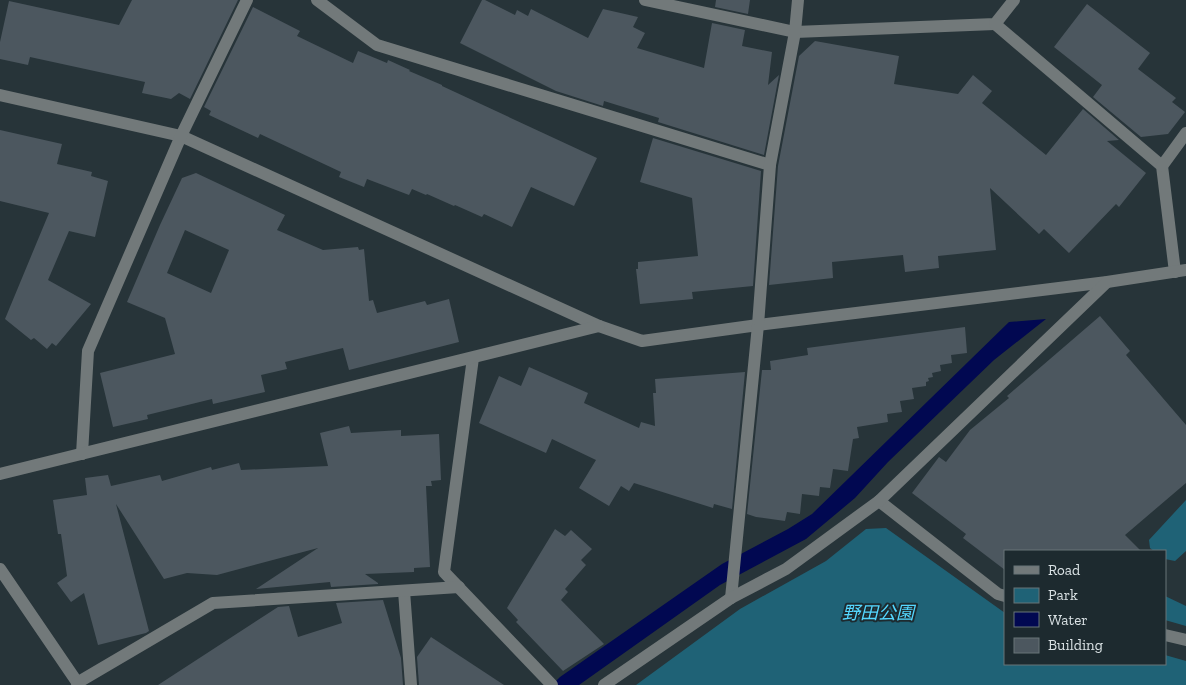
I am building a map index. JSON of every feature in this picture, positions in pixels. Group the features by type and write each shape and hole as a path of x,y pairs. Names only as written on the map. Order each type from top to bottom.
{"street":[{"path":"82,454 88,351 181,136 247,0"},
{"path":"317,0 377,45 770,165"},
{"path":"0,95 181,136 600,326 642,341 1181,271 1162,166 995,24 796,32 645,0"},
{"path":"731,598 758,325 770,165 796,32 798,0"},
{"path":"995,24 1014,0"},
{"path":"1162,166 1186,133"},
{"path":"604,685 731,598 786,569 879,502 1107,282"},
{"path":"0,474 600,326"},
{"path":"473,358 444,572 550,684"},
{"path":"879,502 998,594 1004,596"},
{"path":"0,569 78,684 213,603 459,587"},
{"path":"404,591 411,685"},
{"path":"1166,635 1186,640"}],"green space":[{"path":"1186,500 1186,551 1175,561 1166,559 1166,550 1153,550 1150,548 1149,540"},
{"name":"野田公園","path":"886,528 1004,612 1004,665 1166,665 1166,655 1186,661 1186,685 636,685 740,609 826,561 866,529"},
{"path":"1166,596 1186,606 1186,626 1166,620"}],"water":[{"path":"1046,319 994,360 888,462 855,498 806,539 720,585 579,685 552,685 560,677 722,564 812,514 1009,322"}],"building":[{"path":"132,0 238,0 190,99 179,93 171,99 142,93 145,82 30,57 28,65 0,59 0,42 9,1 119,25"},
{"path":"482,0 515,15 517,10 528,16 531,9 588,38 603,9 638,17 633,27 645,33 637,48 704,68 712,23 745,30 742,46 772,52 768,85 779,75 764,155 658,122 659,118 604,101 603,106 556,91 460,43"},
{"path":"716,0 750,0 748,14 715,7"},
{"path":"1087,4 1150,53 1138,69 1176,98 1172,102 1185,112 1168,134 1141,137 1093,97 1102,85 1054,47"},
{"path":"253,7 300,31 297,36 353,63 358,51 387,63 388,60 597,158 574,206 531,187 512,227 484,214 482,217 412,189 409,195 367,179 364,187 339,177 341,172 260,134 258,138 209,115 211,111 204,107"},
{"path":"815,41 899,56 894,84 958,94 973,75 992,91 982,103 1046,155 1083,109 1119,140 1107,141 1146,173 1119,207 1116,204 1069,253 1044,229 1039,234 990,188 996,250 938,256 939,268 905,272 903,255 832,262 833,278 769,285 778,166 799,56"},
{"path":"0,130 62,144 57,164 92,172 91,176 108,181 95,237 69,231 48,280 91,304 56,346 52,343 47,349 34,338 31,340 5,319 49,213 0,201"},
{"path":"653,138 761,171 753,286 692,292 693,299 640,304 636,269 638,269 638,262 698,256 692,198 640,182"},
{"path":"196,173 285,215 277,230 323,250 358,247 359,250 364,249 369,301 373,300 377,313 425,301 427,305 449,299 459,342 349,370 343,348 285,362 287,369 261,375 265,392 213,404 212,399 147,415 148,419 113,427 100,373 175,354 165,318 127,302 182,178","holes":["185,230 229,250 211,293 167,273"]},
{"path":"1100,316 1130,351 1126,355 1186,425 1186,483 1125,535 1140,550 1004,550 1004,569 963,538 966,534 912,493 939,457 946,462 970,430 1009,398 1007,396"},
{"path":"965,327 967,353 951,355 952,363 940,365 941,371 932,373 933,377 928,378 929,381 926,382 926,386 912,388 914,399 900,401 902,412 887,414 888,422 857,427 859,438 853,439 848,471 833,469 830,488 820,487 819,496 802,494 800,514 787,512 785,521 747,514 762,370 771,370 770,361 808,355 807,348"},
{"path":"529,367 588,393 584,403 639,428 641,422 655,426 653,393 656,393 655,379 745,372 732,509 714,504 713,508 634,483 629,491 621,486 609,506 579,488 596,460 552,439 546,453 479,423 499,376 521,386"},
{"path":"349,426 351,433 401,430 401,436 439,434 441,480 431,481 432,486 426,486 430,567 414,568 414,572 365,574 378,584 331,587 330,582 256,589 318,548 217,575 187,573 164,579 116,504 149,631 98,645 84,593 71,602 57,583 67,576 61,534 58,534 53,500 87,495 85,478 108,475 111,486 160,475 162,481 211,467 212,470 239,463 241,470 328,466 320,433"},
{"path":"555,529 565,536 571,530 592,549 581,560 586,565 565,589 568,592 561,600 604,644 563,671 516,622 518,620 507,608"},
{"path":"383,600 401,658 403,685 158,685 278,607 289,606 298,637 342,623 336,603"},
{"path":"431,637 504,685 419,685 417,657"}]}
